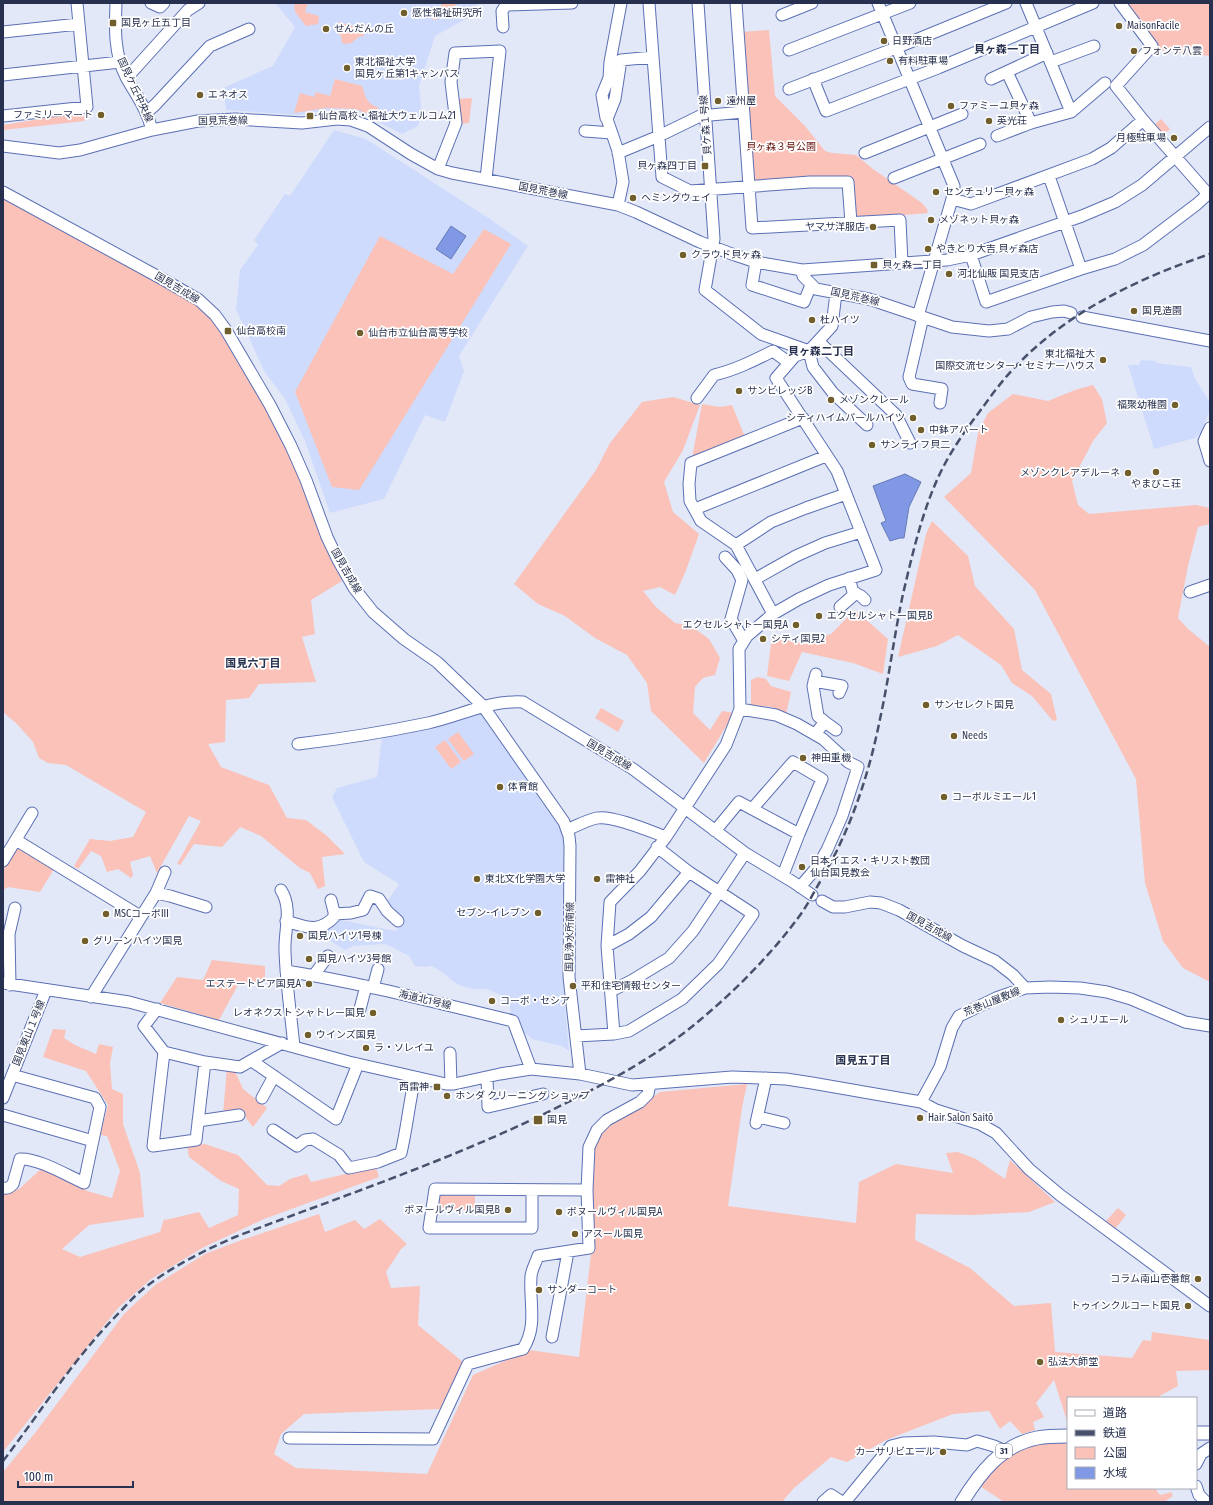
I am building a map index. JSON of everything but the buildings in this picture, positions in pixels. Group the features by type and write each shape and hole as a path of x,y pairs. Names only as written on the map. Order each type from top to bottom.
{"main road":[{"path":"1197,1433 1210,1433"},
{"name":"31","path":"962,1502 974,1483 990,1463 1005,1451 1022,1442 1038,1438 1067,1436"}],"street":[{"path":"3,116 87,107 77,3"},
{"name":"国見ケ丘中央線","path":"116,3 115,32 120,62 126,76 147,112 152,130"},
{"path":"151,3 160,7 164,3"},
{"path":"126,76 132,72 188,10 199,3"},
{"path":"503,27 502,11 506,5 572,3"},
{"path":"618,205 623,182 618,153 607,119 602,95 609,78 610,62 621,3"},
{"path":"649,3 662,177 690,192 810,182 848,182 851,223"},
{"name":"貝ケ森１号線","path":"698,3 714,239 705,290 761,334 809,352"},
{"path":"736,3 752,228 900,220 902,263"},
{"path":"782,15 812,3"},
{"path":"878,3 954,186 952,199 920,316 909,377 912,384 942,389 940,403"},
{"path":"789,50 910,3"},
{"path":"789,89 896,48 1006,3"},
{"path":"1026,3 1071,112"},
{"path":"814,79 826,111 909,79 1093,3"},
{"path":"971,255 986,302 1081,269 1115,259 1143,245 1208,194 1143,120 1116,86 1152,46 1120,3"},
{"path":"3,32 79,24"},
{"path":"147,112 210,46 249,29"},
{"path":"991,79 1049,57 1094,46"},
{"path":"438,168 456,123 451,82 455,53 500,52 486,179"},
{"path":"607,119 614,99 621,60 653,57"},
{"path":"3,75 120,62"},
{"path":"1007,72 1031,123"},
{"path":"997,136 1031,123 1071,112 1104,83"},
{"path":"618,153 705,115 743,112"},
{"path":"865,153 962,114"},
{"name":"国見荒巻線","path":"3,146 59,153 80,150 152,130 214,119 302,123 337,119 351,120 368,126 411,154 438,168 452,173 618,205 713,247 756,262 802,270 934,262 971,255 1098,210 1130,194 1156,174 1210,127"},
{"path":"952,199 971,204 1092,159 1111,148 1143,120"},
{"path":"585,131 612,134"},
{"path":"894,178 980,144"},
{"path":"1049,176 1081,269"},
{"name":"国見吉成線","path":"3,192 199,300 215,315 226,330 270,405 291,446 306,480 327,537 354,588 373,612 404,639 437,662 483,706 508,701 523,702 633,769 745,853 783,875 812,895"},
{"path":"756,262 752,285 804,302 811,285 803,276 802,270"},
{"name":"国見荒巻線","path":"811,285 816,289 869,299 952,327 989,331 1008,329 1031,317 1052,312 1064,311 1071,313"},
{"path":"614,1034 612,991 607,946 610,902 640,871 666,837 726,745 740,709 739,649 747,636 773,614 799,599 817,590 876,570 837,471 776,378 788,362 795,356 809,352 832,326 836,293"},
{"path":"1082,317 1210,341"},
{"path":"818,341 896,416 910,443"},
{"path":"697,398 714,375 744,366 773,350 788,362"},
{"path":"809,352 813,367 833,393 868,424"},
{"path":"773,614 736,545 701,521 690,501 688,484 691,463 803,418"},
{"path":"1210,428 1204,441 1210,461"},
{"path":"695,509 826,456"},
{"path":"736,545 771,522 846,494"},
{"path":"755,579 796,556 825,543 861,532"},
{"path":"724,557 737,570 742,580 731,619 744,641"},
{"path":"849,578 853,592 865,600"},
{"path":"1190,592 1210,585"},
{"path":"840,607 856,593"},
{"path":"836,730 818,716 813,686 815,678 842,686"},
{"path":"298,744 323,741 428,722 483,706"},
{"name":"国見浄水所南線","path":"483,706 560,815 567,830 570,846 569,977 580,1074"},
{"path":"740,709 776,715 815,734 823,739 848,762 858,768 842,816 827,850 818,866 800,887"},
{"path":"815,734 826,722"},
{"path":"752,809 793,762 822,779 783,875"},
{"path":"715,831 739,802 800,834"},
{"path":"3,861 32,813"},
{"path":"567,830 596,818 603,818 633,825 666,837"},
{"path":"16,840 140,916"},
{"path":"576,1036 614,1034 629,1031 682,999 718,964 753,914 689,872 657,847"},
{"path":"612,991 669,958 693,931 745,853"},
{"path":"91,997 140,916 156,893 165,872"},
{"path":"607,946 629,934 651,917 689,872"},
{"path":"281,890 285,896 288,907 284,949 294,1047"},
{"path":"156,893 206,907"},
{"path":"334,914 351,913 364,910 370,896 379,899 387,911 398,921"},
{"path":"286,921 313,929 318,928 330,921 335,916 331,900"},
{"name":"国見吉成線","path":"822,901 833,907 845,907 870,902 882,903 899,910 963,946 995,961 1013,975 1025,988"},
{"path":"15,908 9,934 6,984 129,1002 414,1078 451,1084 531,1069 580,1074 632,1085 732,1077 766,1078 812,1083 921,1102 936,1110 980,1124 996,1133 1030,1169 1060,1195 1210,1306"},
{"path":"314,975 328,956"},
{"path":"360,1009 378,969"},
{"name":"海道北1号線","path":"286,971 314,975 370,987 513,1021 531,1069"},
{"name":"荒巻山屋敷線","path":"921,1102 940,1067 952,1028 959,1016 996,998 1025,988 1073,988 1107,992 1131,999 1185,1022 1210,1026"},
{"name":"国見東山１号線","path":"3,1098 46,990"},
{"path":"157,1009 144,1026 164,1052 204,1062 240,1067 282,1044"},
{"path":"164,1052 153,1146 196,1140 204,1062"},
{"path":"450,1053 451,1084"},
{"path":"252,1061 336,1119 358,1064"},
{"path":"3,1188 10,1187 12,1184 20,1159 28,1159 36,1162 84,1183 100,1107 95,1098 12,1075"},
{"path":"262,1098 274,1076"},
{"path":"487,1077 488,1107 543,1094"},
{"path":"272,1130 297,1146 305,1140 313,1139 339,1155 349,1168 378,1162 401,1152 406,1131 414,1078"},
{"path":"766,1078 757,1120 784,1123"},
{"path":"289,1438 433,1439 468,1364 523,1349 529,1339 533,1320 531,1275 538,1256 589,1248 587,1190 589,1146 597,1130 607,1120 640,1102 648,1094 650,1084"},
{"path":"3,1115 93,1140"},
{"path":"198,1121 239,1115"},
{"path":"532,1190 532,1228 429,1228 435,1189 587,1190"},
{"path":"552,1337 568,1252"},
{"path":"823,1502 831,1495 843,1502 891,1446 902,1443 934,1442 967,1445 977,1441 1005,1451"},
{"path":"1197,1462 1201,1454 1210,1448"},
{"path":"1197,1489 1199,1495 1206,1502"}],"shaded area":[{"name":"東北福祉大学 国見ヶ丘第1キャンパス","path":"275,3 478,3 471,16 435,36 419,86 422,115 418,126 402,134 355,110 325,110 299,115 226,110 223,88 273,66 295,27"},
{"name":"仙台市立仙台高等学校","path":"334,130 366,139 487,217 528,246 459,356 464,371 445,422 425,415 384,499 330,513 305,441 285,399 264,371 236,309 240,270 258,245 254,240 285,194 290,196"},
{"name":"福聚幼稚園","path":"1141,360 1191,367 1195,379 1210,402 1210,409 1201,433 1195,438 1154,449 1128,365 1139,365"},
{"name":"東北文化学園大学","path":"479,711 557,823 562,835 564,846 561,962 569,1051 562,1046 532,1039 519,1028 518,1019 511,1018 510,1007 507,1001 498,994 487,989 474,989 461,986 432,966 415,966 409,956 390,946 383,944 353,946 345,950 319,934 319,929 336,919 395,931 405,921 389,907 387,902 399,884 364,862 332,797 337,788 377,777 382,736"}],"green space":[{"path":"294,3 308,3 305,12 319,16 318,24 306,26 295,12"},
{"path":"443,3 458,3 436,20 432,19 433,15"},
{"path":"1123,3 1210,3 1210,56 1159,50"},
{"path":"338,22 365,29 363,37 360,36 351,43 342,43 341,36 335,31"},
{"name":"貝ヶ森３号公園","path":"769,30 775,96 805,126 825,151 856,155 873,169 922,203 927,209 928,213 859,219 854,216 851,176 755,182 751,178 742,32"},
{"path":"335,79 362,86 369,102 379,108 376,113 370,115 356,109 326,108 294,113 300,93 314,97 316,92 330,96"},
{"path":"472,98 469,123 460,124 458,99"},
{"path":"83,112 85,121 3,130 3,125"},
{"path":"1161,119 1170,129 1162,136 1153,126"},
{"path":"3,197 195,303 217,322 263,401 288,448 322,536 342,581 311,600 315,634 302,637 316,682 259,684 249,698 226,700 225,742 208,744 221,767 269,785 287,818 306,820 327,836 345,854 322,857 325,886 318,889 310,873 300,868 261,836 240,827 222,847 194,844 180,865 177,864 201,821 189,816 157,873 150,856 130,862 133,875 131,878 118,869 107,872 101,856 91,851 78,869 74,866 90,839 110,841 133,837 146,812 66,765 48,763 39,758 33,742 17,724 3,712"},
{"path":"484,229 511,244 359,490 332,487 295,392 380,236 453,274"},
{"path":"1093,385 1102,399 1107,423 1093,441 1072,481 1078,505 1089,514 1196,505 1210,508 1210,524 1198,527 1188,566 1178,618 1187,628 1210,647 1210,982 1183,968 1163,941 1145,883 1136,779 1035,590 944,497 971,473 978,433 988,413 1013,394 1048,401 1075,390"},
{"path":"673,397 700,405 683,450 664,482 673,512 699,534 685,573 675,595 660,587 643,591 655,606 675,623 691,626 709,639 720,658 715,675 703,678 695,687 693,713 710,730 722,711 734,713 704,763 651,711 647,683 627,655 595,638 565,616 538,604 514,584 596,470 610,443 642,402"},
{"path":"702,404 720,407 732,405 745,437 692,458"},
{"path":"932,521 968,556 975,586 1014,629 1022,670 1051,694 1057,720 1053,721 1032,696 1012,683 1001,665 958,635 937,646 898,657 926,534"},
{"path":"855,610 888,639 883,674 853,663 802,652 789,681 767,676 772,636 797,643 831,634"},
{"path":"758,677 766,679 771,686 791,692 786,714 772,707 751,705 751,680"},
{"path":"601,708 624,721 618,732 595,718"},
{"path":"458,732 474,754 464,761 448,739"},
{"path":"445,740 461,762 451,769 435,747"},
{"path":"17,845 54,869 40,892 8,887 3,890 3,870"},
{"path":"212,960 265,966 265,981 239,983 219,1020 160,1003 177,977 203,980"},
{"path":"53,1029 66,1030 64,1038 75,1045 96,1054 99,1044 113,1047 110,1063 112,1089 123,1094 123,1124 140,1173 144,1217 89,1225 62,1249 80,1257 160,1232 164,1219 199,1212 209,1228 238,1215 239,1189 221,1181 189,1157 187,1146 205,1144 238,1155 267,1185 279,1186 290,1179 307,1174 311,1182 376,1167 379,1177 264,1219 204,1247 151,1279 118,1308 3,1452 3,1193 19,1189 41,1169 78,1183 87,1191 112,1198 120,1171 107,1136 100,1135 108,1105 86,1071 43,1057"},
{"path":"227,1068 234,1069 243,1089 267,1108 253,1127 240,1110 223,1114"},
{"path":"747,1084 742,1108 728,1206 856,1223 859,1182 896,1164 953,1173 946,1153 958,1152 976,1159 1005,1179 1010,1160 1055,1202 1029,1212 974,1215 916,1214 915,1240 970,1268 1014,1306 1051,1303 1055,1352 1132,1358 1143,1340 1151,1341 1152,1332 1210,1340 1210,1370 1176,1371 1178,1386 1158,1397 1067,1397 1067,1421 1054,1380 1036,1403 1044,1417 1033,1422 1035,1430 1022,1434 1010,1421 1000,1429 989,1411 953,1414 886,1440 847,1462 831,1457 794,1488 782,1502 3,1502 3,1472 35,1433 124,1314 155,1285 205,1254 319,1214 325,1232 355,1220 364,1229 380,1219 407,1244 401,1249 386,1272 391,1288 420,1286 418,1325 463,1362 441,1409 304,1414 281,1434 274,1454 296,1468 427,1474 473,1375 529,1350 579,1357 591,1254 592,1147 600,1132 612,1121 636,1109 660,1092"},
{"path":"444,1193 475,1194 475,1210 436,1210 439,1197"},
{"path":"1118,1208 1126,1215 1115,1229 1106,1221"},
{"path":"1067,1440 1067,1489 1156,1489 1160,1495 1171,1492 1173,1496 1164,1502 1004,1502 980,1486 996,1465 1010,1454 1025,1446 1046,1441"}],"water":[{"path":"451,226 466,236 451,259 436,249"},
{"path":"905,474 921,482 909,507 904,538 890,541 881,523 886,521 873,486"}],"railway":[{"path":"3,1461 70,1369 99,1334 139,1292 154,1281 199,1254 235,1237 476,1145 572,1100 627,1071 661,1049 694,1025 736,988 775,947 798,918 831,861 850,822 864,782 875,740 903,594 917,536 937,480 957,444 990,397 1011,371 1043,341 1065,324 1110,296 1159,273 1210,254"}],"place":[{"name":"感性福祉研究所","path":"404,13"},
{"name":"国見ヶ丘五丁目","path":"113,23"},
{"name":"MaisonFacile","path":"1119,26"},
{"name":"せんだんの丘","path":"326,29"},
{"name":"日野酒店","path":"884,41"},
{"name":"フォンテ八雲","path":"1134,51"},
{"name":"有料駐車場","path":"890,61"},
{"name":"東北福祉大学 国見ヶ丘第1キャンパス","path":"347,68"},
{"name":"エネオス","path":"200,95"},
{"name":"遠州屋","path":"718,101"},
{"name":"ファミーユ貝ヶ森","path":"951,106"},
{"name":"ファミリーマート","path":"101,115"},
{"name":"仙台高校・福祉大ウェルコム21","path":"310,116"},
{"name":"英光荘","path":"989,121"},
{"name":"月極駐車場","path":"1174,138"},
{"name":"貝ヶ森四丁目","path":"705,166"},
{"name":"センチュリー貝ヶ森","path":"936,192"},
{"name":"ヘミングウェイ","path":"633,198"},
{"name":"メゾネット貝ヶ森","path":"931,220"},
{"name":"ヤマサ洋服店","path":"873,227"},
{"name":"やきとり大吉 貝ヶ森店","path":"928,249"},
{"name":"クラウド貝ヶ森","path":"683,255"},
{"name":"貝ヶ森一丁目","path":"874,265"},
{"name":"河北仙販 国見支店","path":"949,274"},
{"name":"国見造園","path":"1134,311"},
{"name":"杜ハイツ","path":"812,320"},
{"name":"仙台高校南","path":"228,331"},
{"name":"仙台市立仙台高等学校","path":"360,333"},
{"name":"東北福祉大 国際交流センター・セミナーハウス","path":"1103,360"},
{"name":"サンビレッジB","path":"739,391"},
{"name":"メゾンクレール","path":"831,400"},
{"name":"福聚幼稚園","path":"1175,405"},
{"name":"シティハイムパールハイツ","path":"913,418"},
{"name":"中鉢アパート","path":"921,430"},
{"name":"サンライフ貝二","path":"872,445"},
{"name":"やまびこ荘","path":"1156,472"},
{"name":"メゾンクレアデルーネ","path":"1128,473"},
{"name":"エクセルシャトー国見B","path":"819,616"},
{"name":"エクセルシャトー国見A","path":"796,625"},
{"name":"シティ国見2","path":"763,639"},
{"name":"サンセレクト国見","path":"926,705"},
{"name":"Needs","path":"954,736"},
{"name":"神田重機","path":"803,758"},
{"name":"体育館","path":"500,787"},
{"name":"コーポルミエール1","path":"944,797"},
{"name":"日本イエス・キリスト教団 仙台国見教会","path":"802,867"},
{"name":"東北文化学園大学","path":"477,879"},
{"name":"雷神社","path":"597,879"},
{"name":"セブン-イレブン","path":"538,913"},
{"name":"MSCコーポIII","path":"106,914"},
{"name":"国見ハイツ1号棟","path":"300,936"},
{"name":"グリーンハイツ国見","path":"85,941"},
{"name":"国見ハイツ3号館","path":"309,959"},
{"name":"エステートピア国見A","path":"309,984"},
{"name":"平和住宅情報センター","path":"573,986"},
{"name":"コーポ・セシア","path":"492,1001"},
{"name":"レオネクスト シャトレー国見","path":"373,1013"},
{"name":"シュリエール","path":"1061,1020"},
{"name":"ウインズ国見","path":"308,1035"},
{"name":"ラ・ソレイユ","path":"366,1048"},
{"name":"西雷神","path":"437,1087"},
{"name":"ホンダ クリーニング ショップ","path":"447,1096"},
{"name":"Hair Salon Saitō","path":"920,1118"},
{"name":"国見","path":"538,1120"},
{"name":"ボヌールヴィル国見B","path":"508,1210"},
{"name":"ボヌールヴィル国見A","path":"559,1212"},
{"name":"アスール国見","path":"575,1234"},
{"name":"コラム南山壱番館","path":"1198,1279"},
{"name":"サンダーコート","path":"539,1290"},
{"name":"トゥインクルコート国見","path":"1188,1306"},
{"name":"弘法大師堂","path":"1040,1362"},
{"name":"カーサリビエール","path":"943,1452"}],"district":[{"name":"貝ヶ森一丁目","path":"1007,49"},
{"name":"貝ヶ森二丁目","path":"821,351"},
{"name":"国見六丁目","path":"253,663"},
{"name":"国見五丁目","path":"863,1060"}]}
